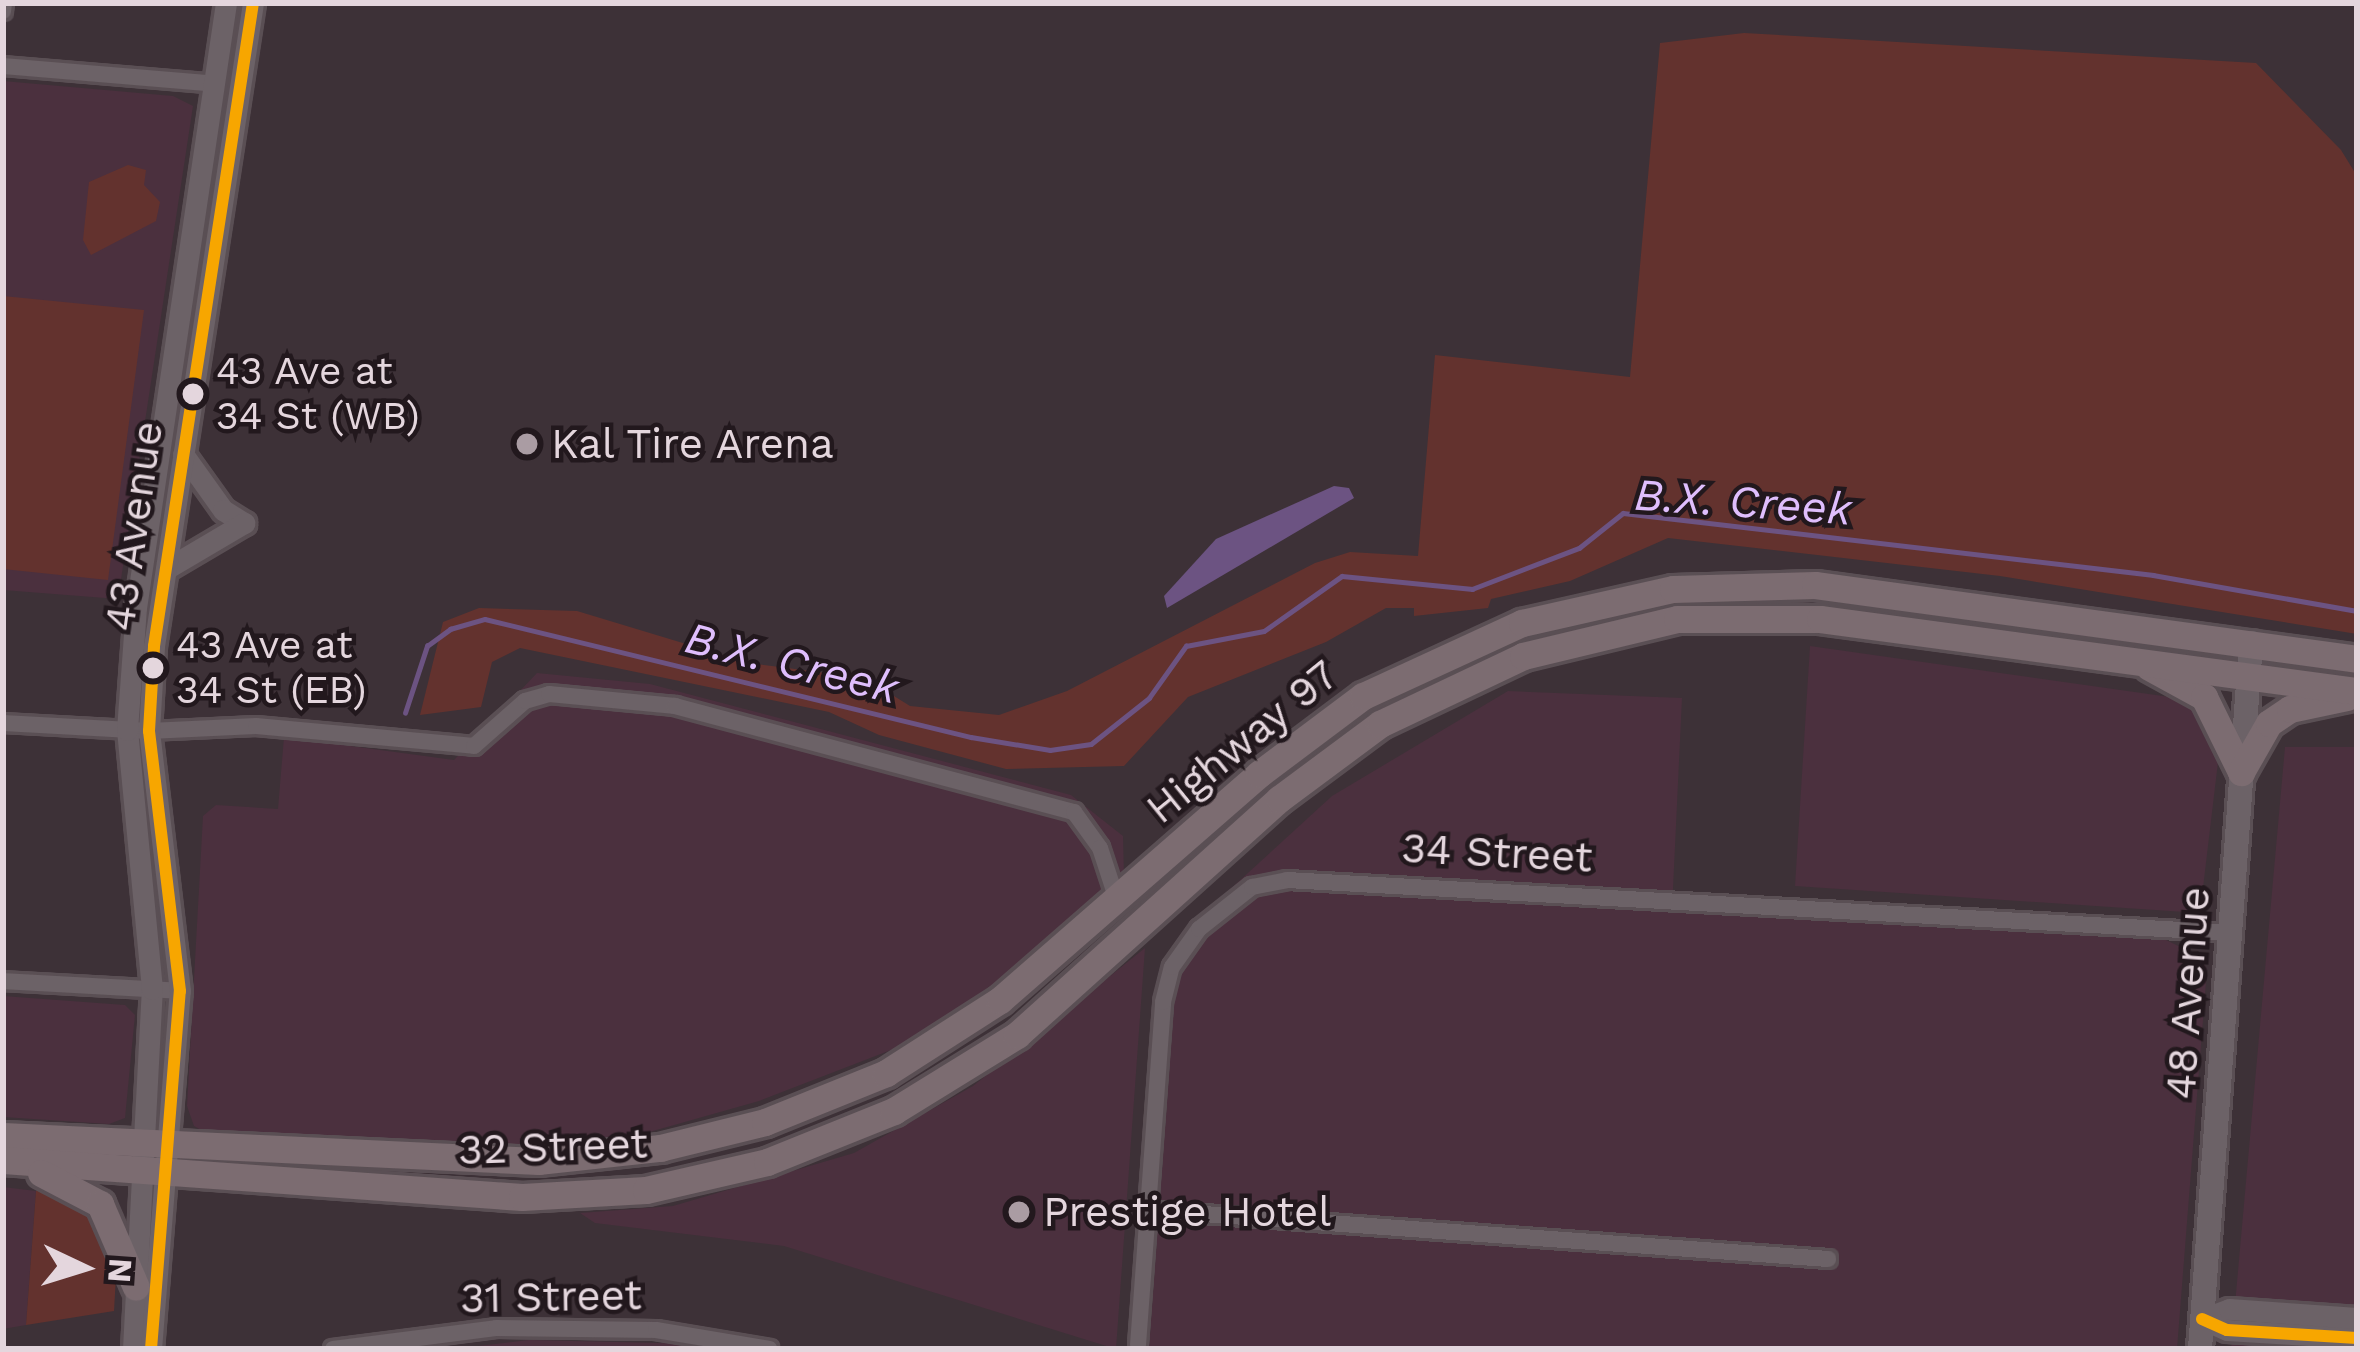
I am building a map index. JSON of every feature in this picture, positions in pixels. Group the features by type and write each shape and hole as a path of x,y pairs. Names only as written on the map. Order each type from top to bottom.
{"highway":[{"name":"Highway 97","path":"942,1041 1117,900 1259,773 1363,696 1522,623 1673,590 1815,585 2357,659"},
{"name":"Highway 97","path":"1061,1000 1279,799 1380,724 1523,656 1677,620 1820,619 2248,673 2357,694"},
{"path":"2124,657 2204,698 2241,772"},
{"path":"2241,772 2269,722 2290,709 2357,694"},
{"name":"32 Street","path":"3,1136 155,1159 522,1197 625,1192 711,1176 894,1111 953,1079 1061,1000"},
{"name":"32 Street","path":"3,1160 538,1161 703,1141 823,1101 942,1041"},
{"path":"3,1160 86,1191 116,1228 136,1287"}],"main road":[{"name":"48 Avenue","path":"2200,1349 2234,933 2251,643"}],"street":[{"name":"43 Avenue","path":"149,1346 155,1159 136,608 226,3"},
{"name":"43 Avenue","path":"149,1346 136,1287 180,991 138,731 253,3"},
{"path":"3,66 216,84"},
{"path":"166,569 244,523 223,510 183,454"},
{"path":"3,723 138,731 256,726 474,746 526,701 578,692 675,706 1075,812 1100,848 1117,900"},
{"name":"34 Street","path":"1138,1345 1172,967 1199,929 1252,887 1287,880 1632,896 2234,933"},
{"path":"3,981 180,991"},
{"path":"703,1141 711,1176"},
{"path":"1148,1210 1828,1259"},
{"path":"2202,1319 2229,1309 2357,1318"},
{"path":"2202,1319 2227,1330 2357,1338"},
{"name":"31 Street","path":"333,1349 496,1328 656,1330 770,1349"}],"shaded area":[{"path":"1744,33 2256,63 2341,150 2357,176 2357,634 2000,576 1668,538 1570,581 1491,599 1488,608 1414,616 1414,608 1386,608 1326,642 1188,697 1124,766 1006,769 879,735 829,712 520,648 492,662 481,707 420,715 443,622 479,608 577,611 749,663 865,678 910,706 999,715 1067,691 1315,563 1350,552 1418,556 1435,355 1630,377 1660,43"},
{"path":"3,81 173,96 193,106 118,599 3,590"},
{"path":"128,165 146,170 144,185 160,202 156,221 91,255 83,240 89,182"},
{"path":"3,296 144,310 108,580 3,569"},
{"path":"1334,486 1349,488 1354,498 1167,608 1164,596 1216,539"},
{"path":"1810,646 2177,698 2197,711 2218,762 2200,913 1795,886"},
{"path":"537,673 650,684 1071,795 1123,836 1124,876 968,1009 904,1045 759,1101 614,1142 553,1149 210,1135 194,1126 187,1106 203,816 216,805 278,809 284,737 454,760"},
{"path":"1508,691 1682,698 1672,910 2166,940 2199,956 2207,969 2177,1349 1149,1349 1179,936 1332,796"},
{"path":"2285,747 2357,747 2357,1349 2231,1349"},
{"path":"1145,948 1116,1349 784,1246 595,1223 580,1213 673,1206 854,1153 973,1086"},
{"path":"3,996 125,1005 135,1015 125,1118 109,1124 3,1117"},
{"path":"3,1187 36,1191 26,1325 3,1329"},
{"path":"36,1191 60,1193 92,1216 116,1276 114,1311 26,1325"},
{"path":"529,1340 747,1345 757,1349 453,1349"}],"waterway":[{"name":"B.X. Creek","path":"405,713 427,646 450,629 485,619 971,737 1050,750 1091,744 1149,698 1186,646 1264,631 1342,576 1472,589 1579,548 1623,513 2153,575 2357,611"}],"transit line":[{"path":"151,1349 180,991 149,731 154,646 253,3"},
{"path":"2202,1319 2227,1330 2357,1338"}],"place":[{"name":"43 Ave at 34 St (WB)","path":"193,394"},
{"name":"Kal Tire Arena","path":"527,444"},
{"name":"43 Ave at 34 St (EB)","path":"153,668"},
{"name":"Prestige Hotel","path":"1019,1212"}]}
